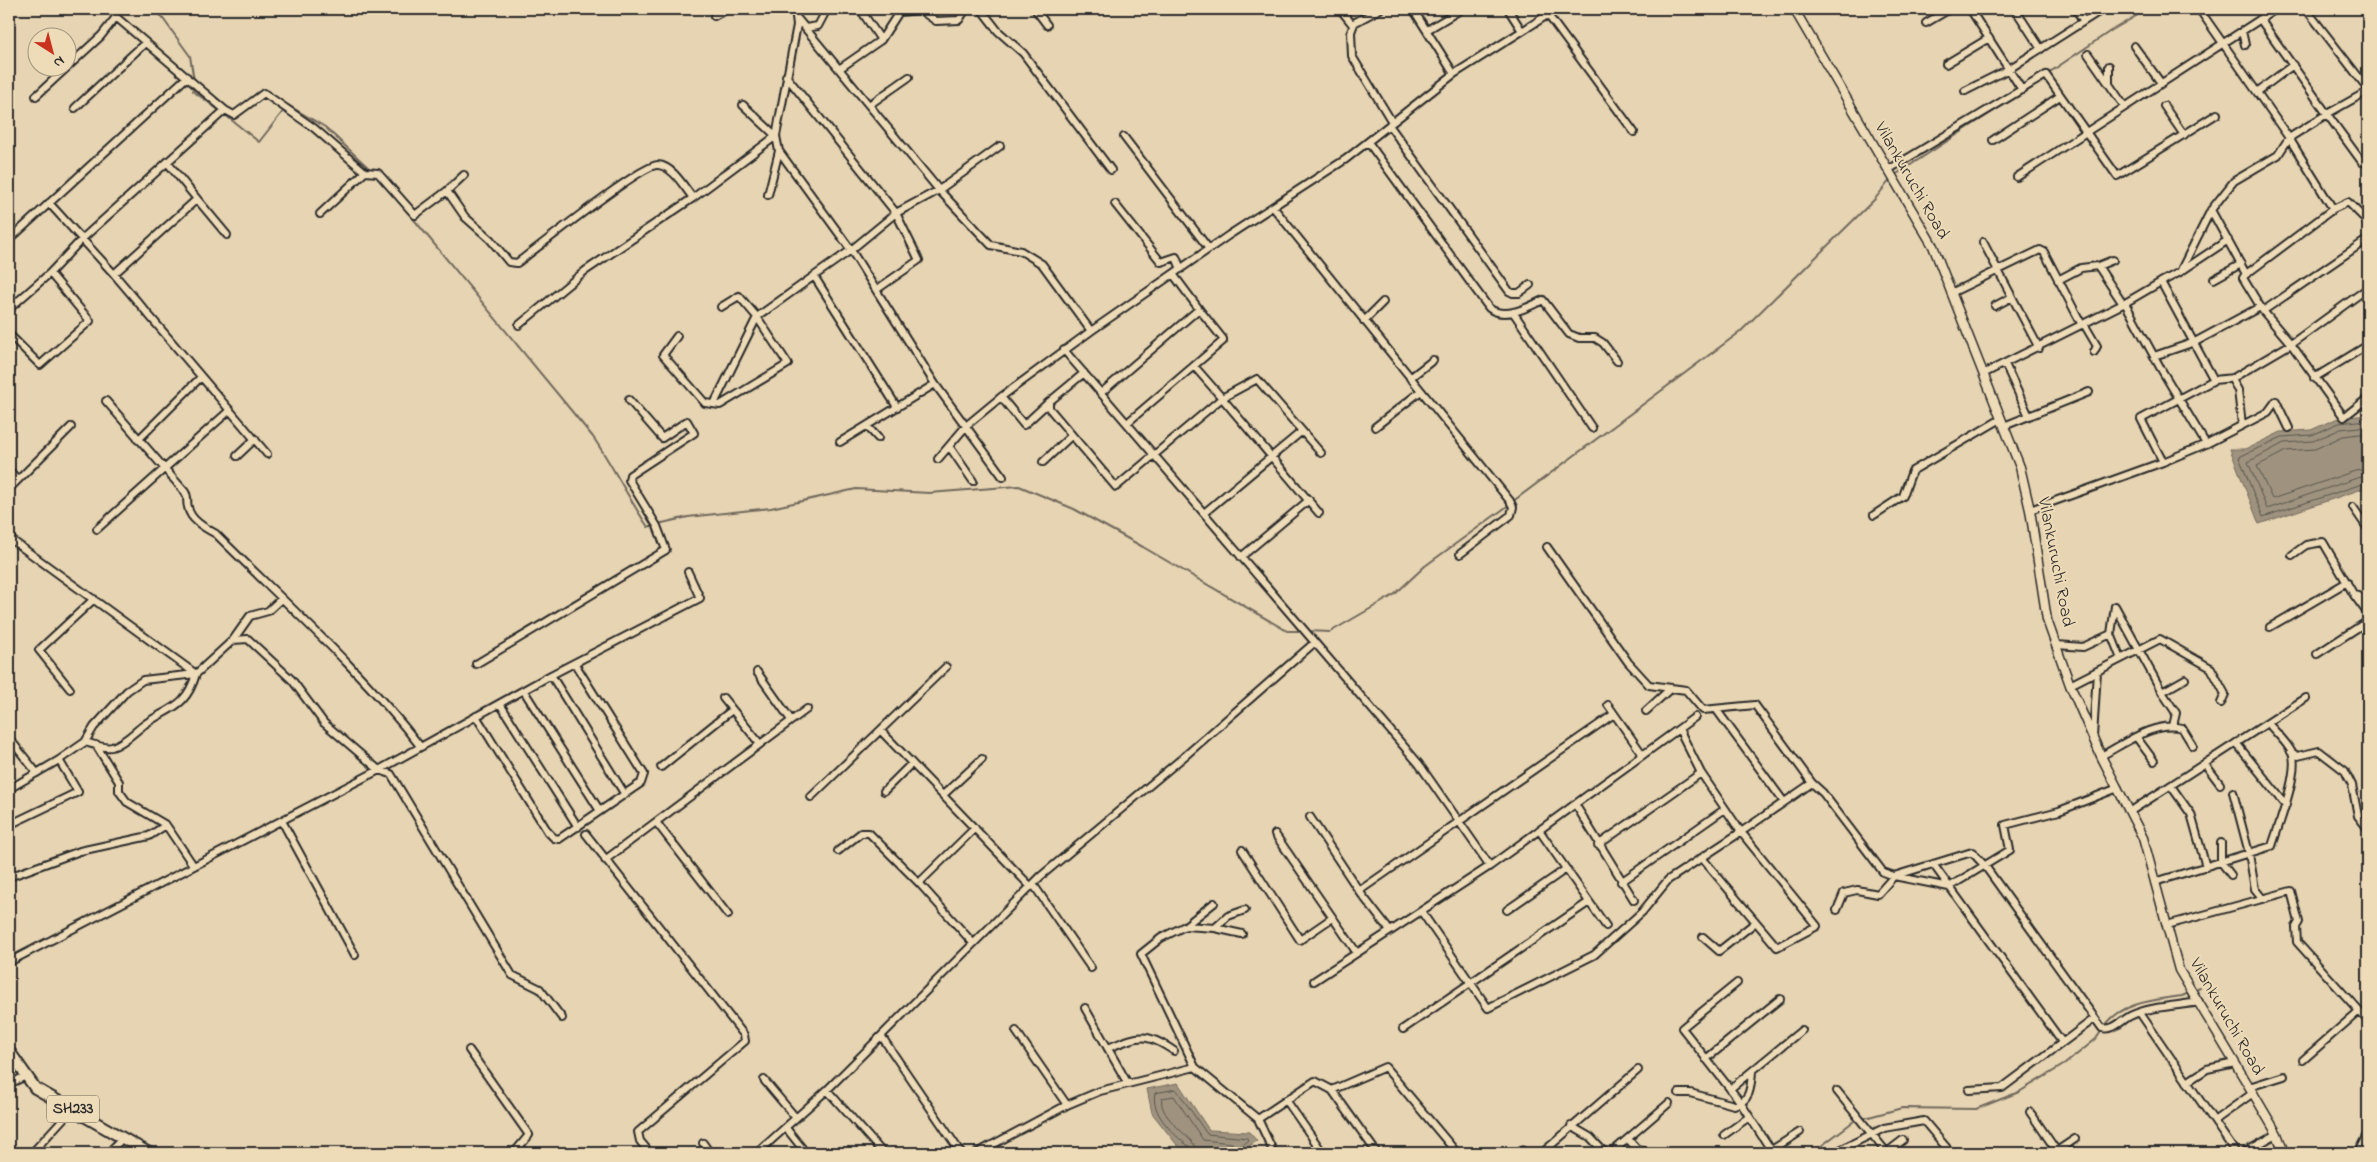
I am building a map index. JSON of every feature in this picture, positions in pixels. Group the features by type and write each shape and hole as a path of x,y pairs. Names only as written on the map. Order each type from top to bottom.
{"main road":[{"name":"SH233","path":"9,1051 35,1088 150,1153"},
{"path":"2360,1153 2368,1136"}],"street":[{"path":"113,9 116,17 192,81 223,112 234,115 264,93 314,128 368,172 378,173 415,215 447,191 464,175"},
{"path":"714,16 727,9"},
{"path":"795,9 796,17 776,136 779,150 851,250 936,384 1003,477"},
{"path":"805,28 818,26 827,9"},
{"path":"860,9 881,40"},
{"path":"839,69 881,40 899,12 920,10 936,21 959,20 966,9"},
{"path":"981,9 998,31 1023,53 1111,170"},
{"path":"1036,9 1048,25"},
{"path":"1340,9 1354,24 1351,32 1352,56 1392,122 1389,125"},
{"path":"1352,24 1380,9"},
{"path":"1413,9 1454,74"},
{"path":"1427,30 1462,9"},
{"path":"1508,9 1522,31"},
{"path":"938,459 967,425 1064,350 1209,249 1346,159 1454,74 1557,9"},
{"name":"Vilankuruchi Road","path":"1794,9 1933,246 2020,467 2030,510 2047,620 2070,685 2101,756 2143,838 2179,970 2251,1090 2276,1134 2284,1153"},
{"path":"1926,23 1950,9"},
{"path":"1970,9 2022,90"},
{"path":"2015,9 2041,49"},
{"path":"2075,9 2084,22"},
{"path":"1965,91 2009,69 2103,9"},
{"path":"2199,9 2224,42 2289,138 2334,209"},
{"path":"2258,9 2262,18 2327,114 2362,162 2368,160"},
{"path":"2017,177 2276,9"},
{"path":"2180,272 2212,210 2234,182 2278,155 2289,138 2368,90 2306,9"},
{"path":"1548,15 1634,132"},
{"path":"36,96 96,41 116,17"},
{"path":"796,17 939,190 991,245 1021,251 1042,264 1091,331"},
{"path":"2242,31 2245,45"},
{"path":"1946,64 1989,38"},
{"path":"75,108 145,43"},
{"path":"2134,46 2161,83"},
{"path":"2088,54 2125,107"},
{"path":"2257,92 2293,65"},
{"path":"2109,66 2109,84"},
{"path":"786,76 896,213 919,260 876,290"},
{"path":"1891,175 2022,90 2047,76 2117,176 2217,114"},
{"path":"869,105 909,77"},
{"path":"9,240 49,203 192,81"},
{"path":"1993,140 2060,96"},
{"path":"743,104 776,136"},
{"path":"2164,106 2184,134"},
{"path":"9,309 50,273 82,239 223,112"},
{"path":"1389,125 1509,290 1513,293 1519,293 1530,285"},
{"path":"519,325 585,271 692,198 776,136"},
{"path":"1124,137 1209,249"},
{"path":"1368,142 1488,308 1494,312 1506,314 1543,300 1569,334 1579,338 1595,338 1603,343 1617,361"},
{"path":"714,404 757,316 851,250 896,213 939,190 1000,146"},
{"path":"768,195 779,150"},
{"path":"167,162 227,235"},
{"path":"447,191 465,218 490,239 509,262 517,263 623,183 651,166 658,164 668,168 692,198"},
{"path":"320,214 368,172"},
{"path":"114,274 197,200"},
{"path":"2368,225 2366,216 2348,202 2334,209 2243,278 2262,309 2291,344 2344,417 2368,398"},
{"path":"49,203 114,274 267,454"},
{"path":"1115,204 1161,262 1176,257 1181,269"},
{"path":"1273,207 1511,503 1511,515 1460,554"},
{"path":"2212,210 2246,274"},
{"path":"2154,356 2194,342 2262,309 2368,239"},
{"path":"1983,374 2124,304 2180,272 2228,240"},
{"path":"1983,242 2038,348"},
{"path":"1951,293 2040,250 2044,252 2096,346 2094,352"},
{"path":"2058,280 2081,268 2098,266 2113,260"},
{"path":"2214,279 2241,264"},
{"path":"2098,266 2124,304 2206,444"},
{"path":"9,334 40,365 90,321 50,273"},
{"path":"1127,423 1220,345 1223,339 1173,274"},
{"path":"814,276 897,407"},
{"path":"2161,282 2214,380"},
{"path":"2163,462 2141,419 2214,380 2231,378 2291,344 2368,288"},
{"path":"677,336 662,355 705,403 720,405 788,364 757,316 739,296 721,307"},
{"path":"1995,306 2012,297"},
{"path":"1364,321 1383,302"},
{"path":"1101,393 1199,309"},
{"path":"1513,312 1592,428"},
{"path":"2314,378 2368,345"},
{"path":"1064,350 1419,764 1490,866"},
{"path":"1410,378 1433,360"},
{"path":"2005,364 2029,416"},
{"path":"1194,366 1319,513"},
{"path":"1001,397 1024,425 1084,373"},
{"path":"138,440 201,377"},
{"path":"2231,378 2238,390 2242,425"},
{"path":"1050,402 1049,408 1116,487 1222,398 1257,379 1300,432 1320,453"},
{"path":"840,442 936,384"},
{"path":"1375,427 1421,391"},
{"path":"1874,515 1903,496 1912,471 2002,422 2029,416 2089,392"},
{"path":"476,664 666,550 655,524 629,480 630,475 694,433 687,421 662,438 629,400"},
{"path":"106,401 138,440 167,469 188,497 187,506 192,516 202,526 216,534 281,599 394,713 420,746"},
{"path":"2030,510 2163,462 2206,444 2268,412 2276,401 2289,428"},
{"path":"97,529 167,469 230,410"},
{"path":"867,426 878,438"},
{"path":"9,489 71,427"},
{"path":"1204,513 1300,432"},
{"path":"1043,462 1072,435"},
{"path":"237,456 255,439"},
{"path":"949,446 973,481"},
{"path":"9,470 18,480"},
{"path":"1241,556 1309,500"},
{"path":"2353,507 2368,529"},
{"path":"9,538 196,674"},
{"path":"2292,555 2306,545 2323,542 2354,595 2368,614"},
{"path":"1547,547 1628,662 1649,686 1686,690 1703,710 1755,705 1812,783 1823,793 1883,872 1949,887 2010,850 2005,825 2059,811 2118,788"},
{"path":"9,962 379,770 551,675 700,598 688,572"},
{"path":"2270,627 2346,582"},
{"path":"2354,595 2368,600"},
{"path":"70,689 39,650 94,599"},
{"path":"85,742 111,747 121,743 146,723 176,707 192,689 196,674 232,640 250,616 268,611 281,599"},
{"path":"2121,659 2111,634 2115,606 2162,692 2176,713 2174,726"},
{"path":"2317,654 2368,621"},
{"path":"2057,645 2083,647 2111,634"},
{"path":"232,640 248,639 292,680 324,723 379,770 391,774 512,975 540,989 562,1018"},
{"path":"2070,685 2160,639 2211,668 2225,694 2221,703"},
{"path":"757,1153 882,1037 1032,885 1314,643"},
{"path":"476,716 554,838 559,839 641,783 644,774 575,664"},
{"path":"811,797 946,667"},
{"path":"2093,737 2097,671"},
{"path":"757,672 792,720"},
{"path":"9,789 59,760 85,742 94,727 127,691 143,680 196,674"},
{"path":"551,675 624,793"},
{"path":"2162,692 2184,679"},
{"path":"1646,711 1671,688"},
{"path":"524,691 600,812"},
{"path":"723,698 760,744"},
{"path":"2131,812 2306,698"},
{"path":"500,704 578,827"},
{"path":"1608,706 1643,755"},
{"path":"606,860 807,708"},
{"path":"1716,709 1784,802"},
{"path":"661,767 732,710"},
{"path":"1359,890 1614,714"},
{"path":"1314,981 1490,866 1695,717"},
{"path":"2155,882 2272,846 2286,805 2294,761 2291,752 2268,723"},
{"path":"2101,756 2153,729 2174,726 2182,728 2193,746"},
{"path":"1679,729 1701,773 1725,809 1817,926 1777,948 1702,858"},
{"path":"881,731 1032,885 1091,968"},
{"path":"9,738 37,772"},
{"path":"2137,738 2154,761"},
{"path":"2236,743 2286,805"},
{"path":"96,744 119,782 119,791 127,802 166,825 193,865"},
{"path":"2291,752 2298,756 2318,751 2345,771 2352,785 2358,816 2368,829"},
{"path":"9,825 78,792 59,760"},
{"path":"943,795 982,760"},
{"path":"884,791 912,763"},
{"path":"2205,764 2220,784"},
{"path":"1598,845 1701,773"},
{"path":"1421,911 1488,1008 1594,955 1625,929 1668,880 1742,832 1812,783"},
{"path":"2171,786 2191,814 2206,867"},
{"path":"2233,792 2250,853 2255,889 2263,899"},
{"path":"1575,804 1598,845 1634,900"},
{"path":"1621,882 1725,809"},
{"path":"1310,817 1359,890 1390,931"},
{"path":"282,821 355,955"},
{"path":"656,822 728,915"},
{"path":"9,877 80,851 149,836 166,825"},
{"path":"920,884 975,828"},
{"path":"1539,830 1606,926"},
{"path":"838,851 861,833 869,833 920,884 973,943"},
{"path":"586,834 744,1035 745,1041 638,1132 640,1142 650,1153"},
{"path":"1274,834 1357,953"},
{"path":"2221,843 2221,862 2231,875"},
{"path":"1242,850 1300,940 1332,918"},
{"path":"1837,910 1844,893 1856,890 1878,894 1894,876 1972,852 1985,866 2094,1019 2105,1028 2140,1013 2199,1002"},
{"path":"1933,864 2062,1042"},
{"path":"1507,910 1566,869"},
{"path":"2167,925 2291,892 2299,922 2296,927 2297,942 2368,1021"},
{"path":"1403,1030 1589,902"},
{"path":"1214,903 1185,926 1161,938 1140,954 1195,1067 1258,1120 1274,1153"},
{"path":"1215,928 1228,916 1245,910"},
{"path":"1704,937 1719,951 1756,922"},
{"path":"1185,926 1215,928 1242,934"},
{"path":"1737,983 1682,1028 1730,1089 1770,1152 1800,1132"},
{"path":"1706,1060 1780,999"},
{"path":"1085,1008 1128,1084"},
{"path":"2303,1060 2358,1012"},
{"path":"2140,1013 2236,1153"},
{"path":"1969,1090 2002,1088 2094,1019"},
{"path":"1730,1089 1802,1030"},
{"path":"1016,1032 1067,1104"},
{"path":"1108,1048 1140,1036 1162,1043 1174,1051"},
{"path":"882,1037 961,1153"},
{"path":"469,1050 529,1135 514,1153"},
{"path":"2187,1082 2207,1069 2235,1063"},
{"path":"979,1151 1067,1104 1100,1091 1195,1067"},
{"path":"1332,1090 1386,1067 1457,1153"},
{"path":"1542,1153 1638,1070"},
{"path":"1678,1093 1690,1093 1734,1105 1740,1104 1750,1092 1752,1071"},
{"path":"9,1084 26,1076"},
{"path":"2214,1121 2251,1090 2284,1076"},
{"path":"764,1080 796,1118"},
{"path":"1258,1120 1315,1081 1332,1090 1377,1153"},
{"path":"827,1090 883,1153"},
{"path":"1838,1091 1886,1153 1902,1140"},
{"path":"1286,1100 1322,1153"},
{"path":"1611,1153 1669,1102"},
{"path":"32,1153 72,1109"},
{"path":"2030,1112 2058,1152 2075,1139"},
{"path":"1724,1135 1749,1117"},
{"path":"1834,1153 1884,1128 1924,1121 1951,1153"},
{"path":"1571,1126 1590,1136 1605,1153"},
{"path":"786,1128 806,1153"},
{"path":"2248,1152 2276,1134"},
{"path":"108,1153 123,1138"},
{"path":"1628,1139 1636,1148 1648,1153"},
{"path":"703,1143 710,1153"},
{"path":"1517,1153 1522,1150 1527,1153"},
{"path":"979,1151 998,1153"}],"water":[{"path":"2368,415 2368,487 2259,524 2230,449 2246,449 2281,432 2311,430 2338,418"},
{"path":"1178,1083 1209,1130 1249,1132 1257,1141 1239,1153 1190,1153 1177,1145 1152,1113 1147,1089"}],"waterway":[{"path":"156,9 190,56 194,81"},
{"path":"2047,74 2112,30 2148,9"},
{"path":"194,86 193,91 220,111"},
{"path":"1895,175 2023,92"},
{"path":"224,114 259,142 288,105 325,127 372,171"},
{"path":"1512,502 1740,332 1875,199 1890,180"},
{"path":"402,205 593,437 648,527 654,525"},
{"path":"658,524 688,517 771,508 856,489 929,493 1019,486 1074,509 1287,631 1302,631"},
{"path":"1307,631 1330,632 1394,595 1425,566 1509,505"},
{"path":"2193,990 2200,987"},
{"path":"2105,1026 2112,1018 2130,1007 2189,993"},
{"path":"1812,1153 1854,1121 1902,1108 1976,1109 2019,1092 2065,1064 2096,1039 2102,1030"}]}
